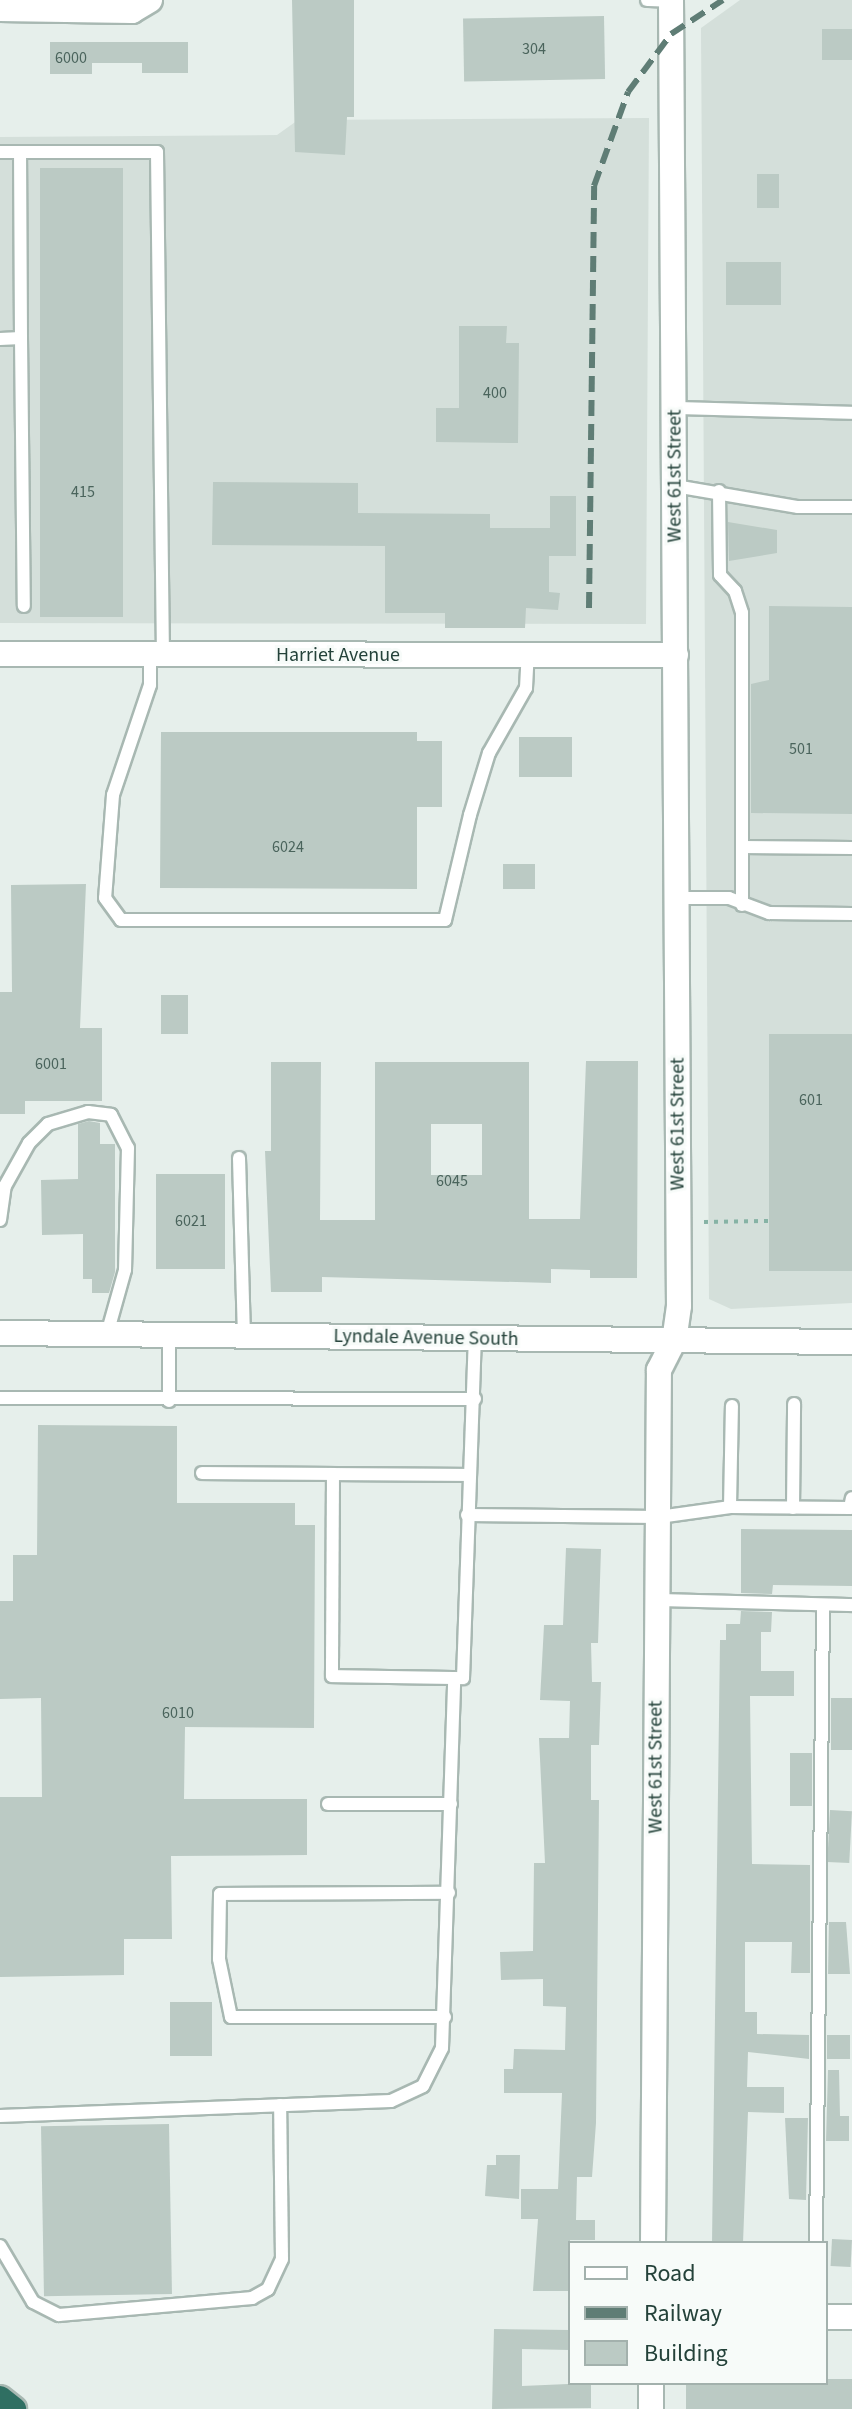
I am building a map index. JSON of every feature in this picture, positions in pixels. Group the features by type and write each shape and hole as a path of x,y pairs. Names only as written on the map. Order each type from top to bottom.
{"highway":[{"path":"0,2398 14,2409"}],"street":[{"name":"West 61st Street","path":"653,2241 659,1370 674,1341 677,898 675,408 663,0"},
{"path":"0,9 132,11 149,2"},
{"name":"Harriet Avenue","path":"0,654 676,655"},
{"name":"Lyndale Avenue South","path":"0,1333 852,1342"},
{"path":"828,2317 852,2317"},
{"path":"651,2385 651,2409"}],"lane":[{"path":"0,152 157,152 157,654 150,685 113,795 105,898 121,920 445,920 470,815 489,753 526,688 528,655"},
{"path":"20,152 24,606"},
{"path":"0,339 21,338"},
{"path":"675,408 852,413"},
{"path":"675,486 719,491 798,507 852,507"},
{"path":"719,491 720,575 735,591 742,613 742,905"},
{"path":"742,847 852,848"},
{"path":"677,898 729,898 769,913 852,914"},
{"path":"0,1220 5,1186 29,1143 48,1124 88,1112 111,1115 128,1148 128,1164 125,1270 107,1334"},
{"path":"239,1158 244,1336"},
{"path":"169,1335 169,1401"},
{"path":"0,2116 391,2101 410,2094 434,2072 445,2017 451,1804 475,1399 475,1339"},
{"path":"0,1398 169,1401 475,1399"},
{"path":"793,1508 794,1404"},
{"path":"730,1507 732,1406"},
{"path":"202,1473 470,1475"},
{"path":"333,1474 332,1676 458,1678"},
{"path":"467,1515 659,1517 730,1507 850,1508 852,1498"},
{"path":"657,1600 852,1605"},
{"path":"816,2241 823,1605"},
{"path":"328,1804 451,1804"},
{"path":"445,2017 231,2017 219,1959 220,1894 449,1893"},
{"path":"0,2246 33,2302 59,2315 260,2294 279,2272 282,2259 280,2105"}],"path":[{"path":"704,1222 768,1221"}],"shaded area":[{"path":"740,0 852,0 852,1303 731,1309 709,1299 701,28"},
{"path":"649,118 646,624 0,623 0,137 277,135 298,120"}],"building":[{"path":"292,0 354,0 354,117 347,117 345,155 295,152"},
{"path":"604,16 605,79 464,81 463,18"},
{"path":"822,29 852,29 852,60 822,60"},
{"path":"50,42 188,42 188,73 142,73 142,63 92,63 92,74 50,74"},
{"path":"40,168 123,168 123,617 40,617"},
{"path":"757,174 779,174 779,208 757,208"},
{"path":"726,262 781,262 781,305 726,305"},
{"path":"459,326 507,326 506,343 519,343 518,443 436,442 436,408 459,408"},
{"path":"213,482 358,483 358,513 490,514 490,528 550,528 550,496 576,496 576,556 549,556 549,592 560,593 558,610 526,608 525,628 445,628 445,613 385,613 385,546 212,545"},
{"path":"728,522 777,530 777,553 729,561"},
{"path":"769,606 852,607 852,814 751,813 751,684 769,680"},
{"path":"161,732 417,732 417,741 442,741 442,807 417,807 417,889 160,888"},
{"path":"519,737 572,737 572,777 519,777"},
{"path":"503,864 535,864 535,889 503,889"},
{"path":"86,884 80,1028 102,1028 102,1101 25,1101 25,1114 0,1114 0,992 12,992 11,885"},
{"path":"161,995 188,995 188,1034 161,1034"},
{"path":"769,1034 852,1034 852,1271 769,1271"},
{"path":"586,1061 638,1061 637,1278 590,1278 590,1270 551,1269 551,1283 322,1277 322,1292 271,1292 265,1151 271,1151 271,1062 321,1062 320,1220 375,1220 375,1062 529,1062 529,1219 580,1219","holes":["431,1124 482,1124 482,1175 431,1175"]},
{"path":"89,1121 100,1123 100,1144 115,1144 115,1272 109,1293 92,1293 92,1279 83,1279 83,1234 42,1235 41,1180 78,1179 78,1124"},
{"path":"156,1174 225,1174 225,1269 156,1269"},
{"path":"38,1425 177,1426 177,1503 295,1503 295,1525 315,1525 314,1728 185,1727 184,1799 307,1799 307,1855 171,1856 172,1939 124,1939 124,1975 0,1977 0,1797 42,1797 41,1698 0,1699 0,1601 13,1601 13,1555 37,1555"},
{"path":"741,1529 852,1530 852,1586 773,1585 772,1594 741,1593"},
{"path":"566,1548 601,1549 598,1643 591,1643 592,1682 601,1682 599,1745 591,1745 591,1800 599,1800 596,2123 592,2177 577,2177 576,2220 595,2220 595,2240 568,2241 568,2291 533,2291 538,2219 521,2219 521,2189 558,2189 562,2093 504,2093 504,2069 513,2069 514,2049 565,2050 566,2007 543,2006 543,1979 501,1980 500,1952 533,1951 534,1863 545,1863 539,1738 569,1738 570,1701 540,1700 544,1625 563,1625"},
{"path":"741,1611 772,1612 771,1632 761,1632 761,1671 794,1671 794,1696 750,1696 752,1864 810,1865 810,1973 791,1973 792,1942 745,1942 745,2012 757,2012 757,2034 809,2035 809,2059 748,2052 747,2087 784,2087 784,2113 748,2112 743,2241 712,2241 720,1640 726,1640 726,1624 740,1624"},
{"path":"831,1698 852,1698 852,1750 831,1750"},
{"path":"790,1753 812,1753 812,1806 790,1806"},
{"path":"830,1810 852,1811 849,1863 827,1862"},
{"path":"829,1922 846,1922 850,1974 828,1974"},
{"path":"170,2002 212,2002 212,2056 170,2056"},
{"path":"827,2035 850,2035 850,2059 827,2059"},
{"path":"828,2070 839,2070 840,2116 849,2116 849,2141 826,2141"},
{"path":"785,2118 808,2118 806,2200 789,2199"},
{"path":"169,2124 172,2294 44,2296 41,2126"},
{"path":"496,2155 520,2155 519,2199 485,2196 487,2165 496,2165"},
{"path":"832,2239 852,2240 851,2267 831,2266"},
{"path":"494,2329 568,2330 568,2350 522,2349 522,2386 591,2385 591,2408 492,2409"},
{"path":"828,2379 852,2379 852,2409 686,2409 686,2385 828,2385"}],"railway":[{"path":"589,608 594,186 628,92 671,34 723,0"}]}
